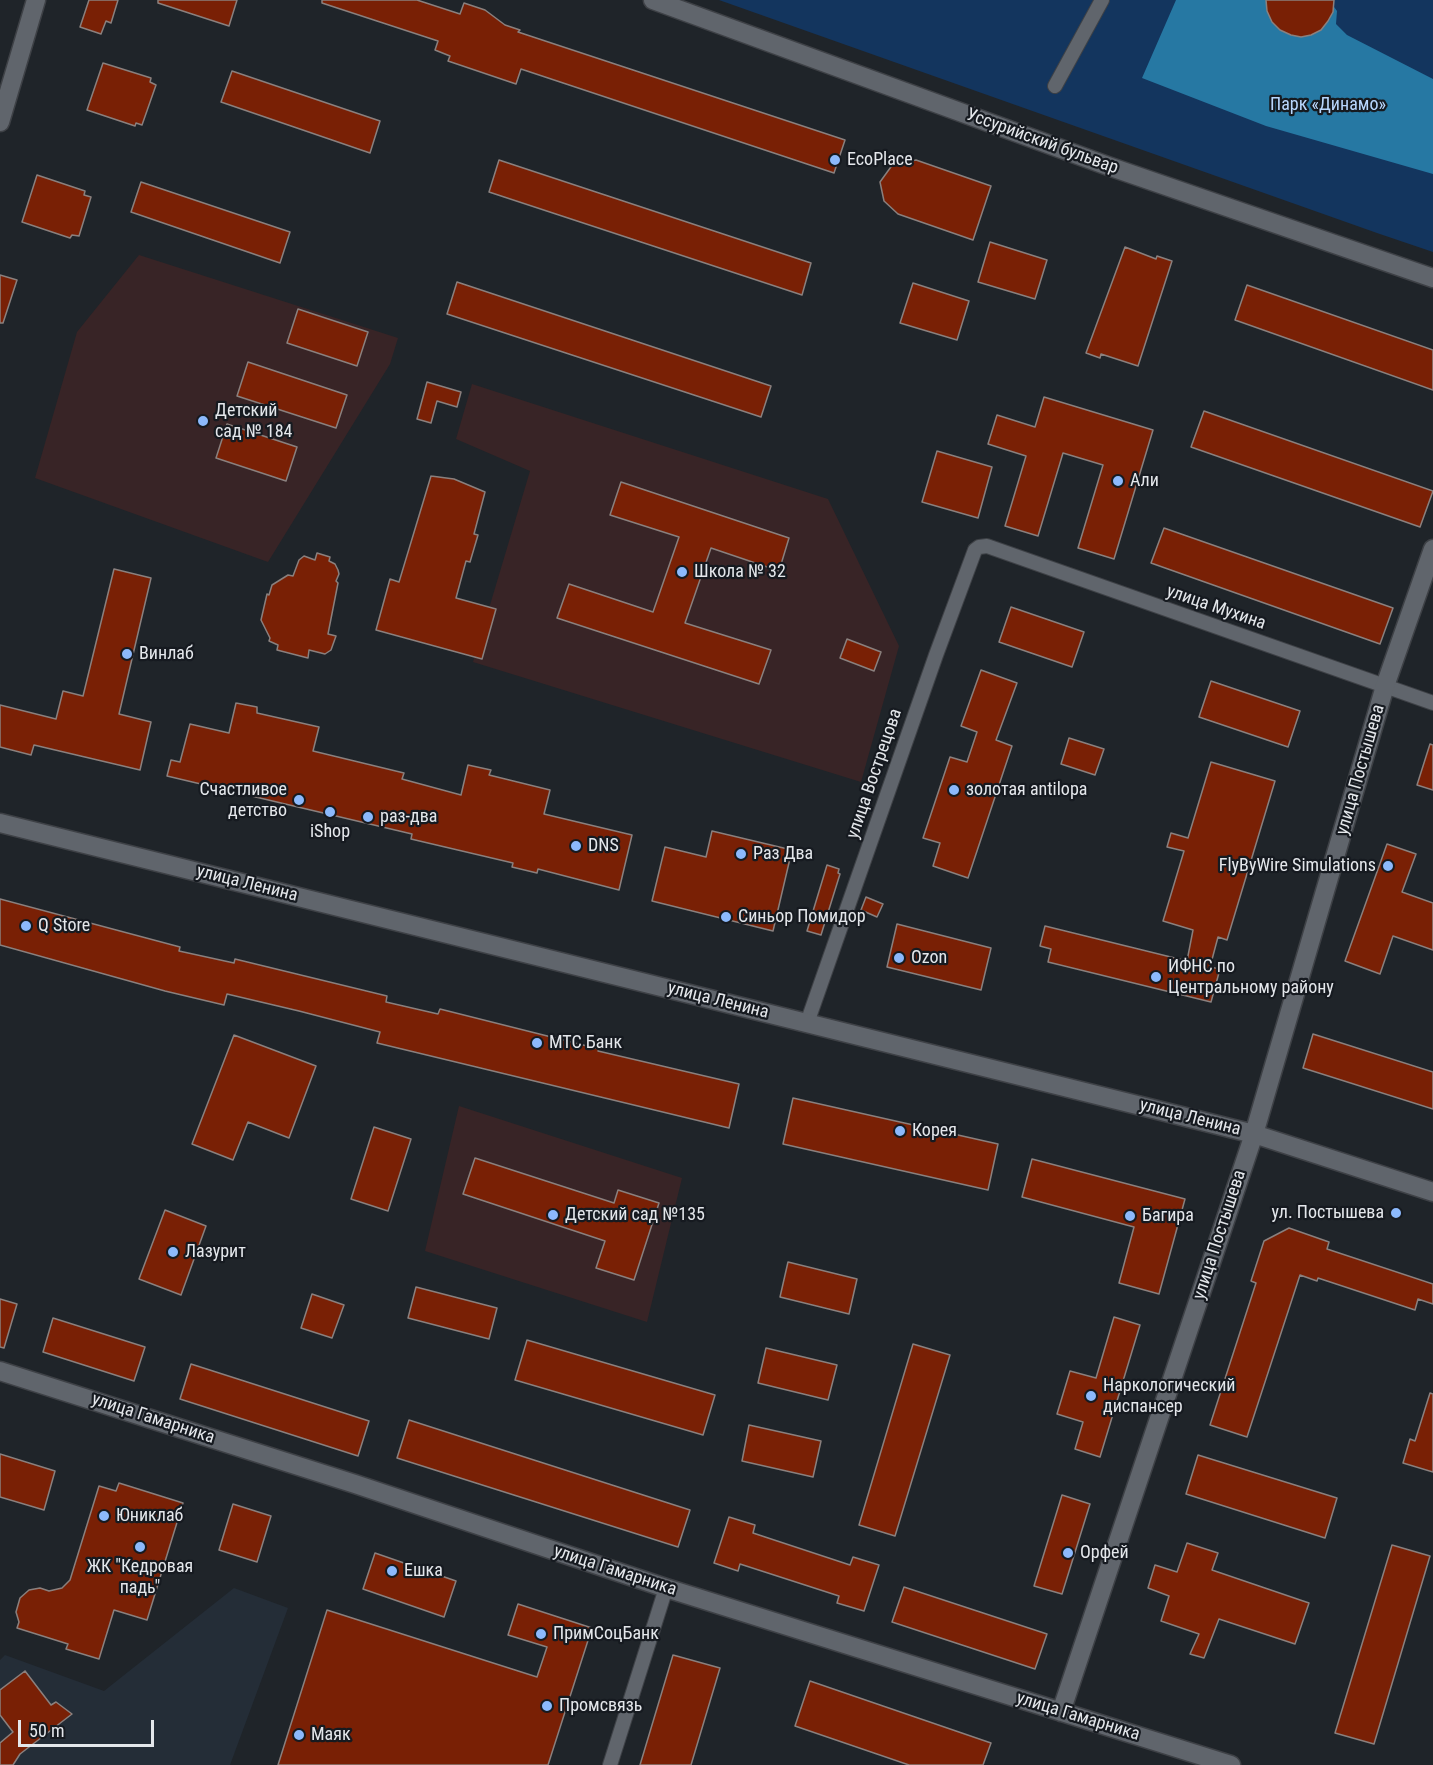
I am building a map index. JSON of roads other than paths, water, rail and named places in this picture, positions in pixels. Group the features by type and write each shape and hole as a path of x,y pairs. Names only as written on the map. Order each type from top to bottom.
{"street":[{"path":"0,122 36,0"},
{"name":"Уссурийский бульвар","path":"653,0 1097,162 1433,278"},
{"path":"1055,86 1102,0"},
{"name":"улица Мухина","path":"987,546 1433,703"},
{"name":"улица Вострецова","path":"807,1023 975,550 987,546"},
{"name":"улица Постышева","path":"1061,1712 1254,1134 1385,686 1433,549"},
{"name":"улица Ленина","path":"0,823 1254,1134 1433,1191"},
{"name":"улица Гамарника","path":"0,1371 366,1488 666,1588 1231,1765"},
{"path":"610,1765 666,1588"}],"place":[{"name":"EcoPlace","path":"835,160"},
{"name":"Детский сад № 184","path":"203,421"},
{"name":"Али","path":"1118,481"},
{"name":"Школа № 32","path":"682,572"},
{"name":"Винлаб","path":"127,654"},
{"name":"золотая antilopa","path":"954,790"},
{"name":"Счастливое детство","path":"299,800"},
{"name":"iShop","path":"330,812"},
{"name":"раз-два","path":"368,817"},
{"name":"DNS","path":"576,846"},
{"name":"Раз Два","path":"741,854"},
{"name":"FlyByWire Simulations","path":"1388,866"},
{"name":"Синьор Помидор","path":"726,917"},
{"name":"Q Store","path":"26,926"},
{"name":"Ozon","path":"899,958"},
{"name":"ИФНС по Центральному району","path":"1156,977"},
{"name":"МТС Банк","path":"537,1043"},
{"name":"Корея","path":"900,1131"},
{"name":"ул. Постышева","path":"1396,1213"},
{"name":"Детский сад №135","path":"553,1215"},
{"name":"Багира","path":"1130,1216"},
{"name":"Лазурит","path":"173,1252"},
{"name":"Наркологический диспансер","path":"1091,1396"},
{"name":"Юниклаб","path":"104,1516"},
{"name":"ЖК \"Кедровая падь\"","path":"140,1547"},
{"name":"Орфей","path":"1068,1553"},
{"name":"Ешка","path":"392,1571"},
{"name":"ПримСоцБанк","path":"541,1634"},
{"name":"Промсвязь","path":"547,1706"},
{"name":"Маяк","path":"299,1735"}],"park label":[{"name":"Парк «Динамо»","path":"1328,105"}]}
